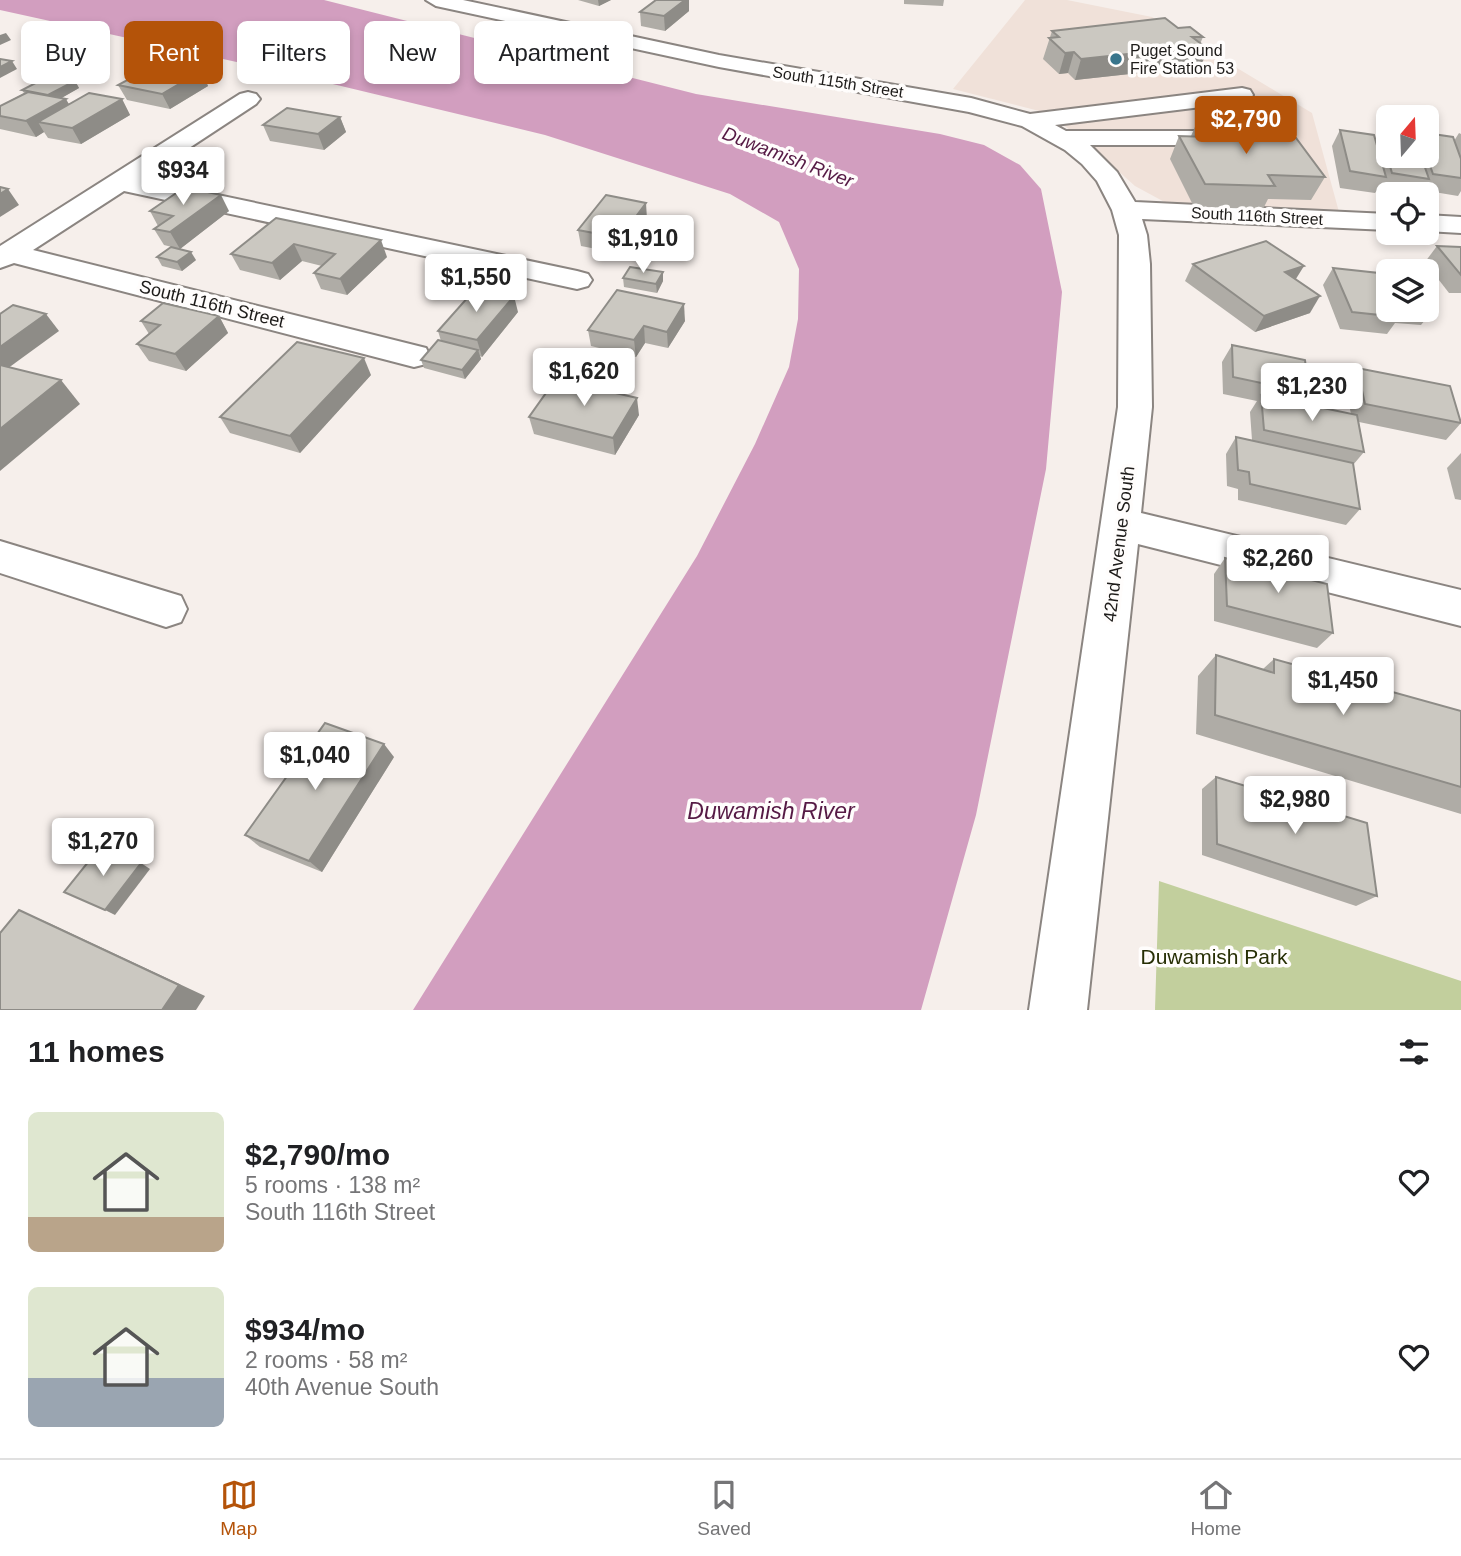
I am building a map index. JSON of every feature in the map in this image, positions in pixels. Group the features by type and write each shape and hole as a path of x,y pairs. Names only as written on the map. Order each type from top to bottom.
{"street":[{"name":"South 115th Street","path":"436,0 719,61 965,104 1046,129 1242,95"},
{"path":"5,256 248,99"},
{"path":"1046,129 1258,139"},
{"name":"42nd Avenue South","path":"1046,129 1091,159 1108,178 1126,210 1133,235 1135,264 1135,407 1058,1010"},
{"path":"119,182 577,279"},
{"name":"South 116th Street","path":"1126,210 1376,221"},
{"path":"1439,224 1461,225"},
{"name":"South 116th Street","path":"5,256 414,356"},
{"path":"1121,524 1461,608"},
{"path":"0,557 166,609"}],"shaded area":[{"name":"Puget Sound Fire Station 53","path":"1025,0 1067,0 1152,17 1312,113 1339,212 1170,205 1135,186 1078,135 1043,112 953,89"}],"green space":[{"name":"Duwamish Park","path":"1159,881 1461,981 1461,1010 1155,1010"}],"water":[{"name":"Duwamish River","path":"0,0 324,0 407,21 364,21 364,84 460,84 460,34 474,38 474,84 633,84 633,78 696,94 940,134 984,145 1020,165 1041,189 1062,292 1046,469 976,815 921,1010 413,1010 697,556 755,444 789,367 798,319 799,269 779,222 730,194 545,135 333,84 350,84 350,21 237,21 237,62 223,59 223,21 124,21 124,37 110,34 110,21 50,21 0,10"}],"building":[{"path":"656,0 685,0 664,16 640,12"},
{"path":"1165,18 1178,28 1190,27 1203,37 1192,37 1208,49 1168,53 1165,50 1081,59 1074,52 1065,53 1049,38 1059,37 1052,31"},
{"path":"0,59 12,61 0,67"},
{"path":"124,82 124,84 179,84 162,94 118,85"},
{"path":"34,84 69,84 48,95 22,90"},
{"path":"28,92 66,99 26,121 0,116 0,106"},
{"path":"89,93 122,99 72,128 38,122"},
{"path":"287,108 340,117 318,134 263,125"},
{"path":"1198,120 1231,121 1236,129 1249,129 1254,137 1296,138 1325,177 1268,175 1275,186 1205,184 1179,136 1208,137"},
{"path":"1340,130 1374,135 1376,168 1383,168 1386,177 1350,171"},
{"path":"1439,135 1453,137 1461,159 1461,178 1433,174 1431,168 1439,168"},
{"path":"1391,168 1425,168 1429,179 1392,173"},
{"path":"185,187 221,195 170,232 154,229 173,216 150,211"},
{"path":"606,195 646,203 620,238 578,230"},
{"path":"276,218 381,240 340,279 314,273 335,254 294,244 272,263 231,254"},
{"path":"1266,241 1304,266 1285,272 1320,296 1264,316 1193,264"},
{"path":"1437,246 1461,247 1461,275"},
{"path":"171,247 191,252 177,262 157,257"},
{"path":"630,267 663,272 656,284 623,278"},
{"path":"1333,268 1376,273 1376,315 1352,312"},
{"path":"477,287 514,296 477,340 438,331"},
{"path":"617,290 684,304 667,332 644,326 634,340 588,330"},
{"path":"163,303 219,316 175,354 137,344 160,325 141,321"},
{"path":"13,305 46,314 0,347 0,314"},
{"path":"438,340 478,350 462,370 421,360"},
{"path":"297,342 364,358 290,436 220,417"},
{"path":"1232,345 1305,360 1309,393 1233,377"},
{"path":"0,365 61,380 0,429"},
{"path":"1357,368 1450,386 1461,423 1365,404"},
{"path":"556,379 637,398 613,438 529,417"},
{"path":"1261,395 1357,415 1364,452 1264,430"},
{"path":"1236,437 1353,463 1360,509 1250,484 1249,472 1238,470"},
{"path":"1225,558 1327,584 1333,633 1227,606"},
{"path":"1216,655 1274,673 1274,659 1461,711 1461,787 1215,715"},
{"path":"325,723 384,744 309,861 245,835"},
{"path":"1216,777 1367,823 1377,896 1217,844"},
{"path":"101,846 141,863 105,910 64,892"},
{"path":"19,910 179,985 162,1010 0,1010 0,933"}],"place":[{"name":"Puget Sound Fire Station 53","path":"1116,59"}]}
